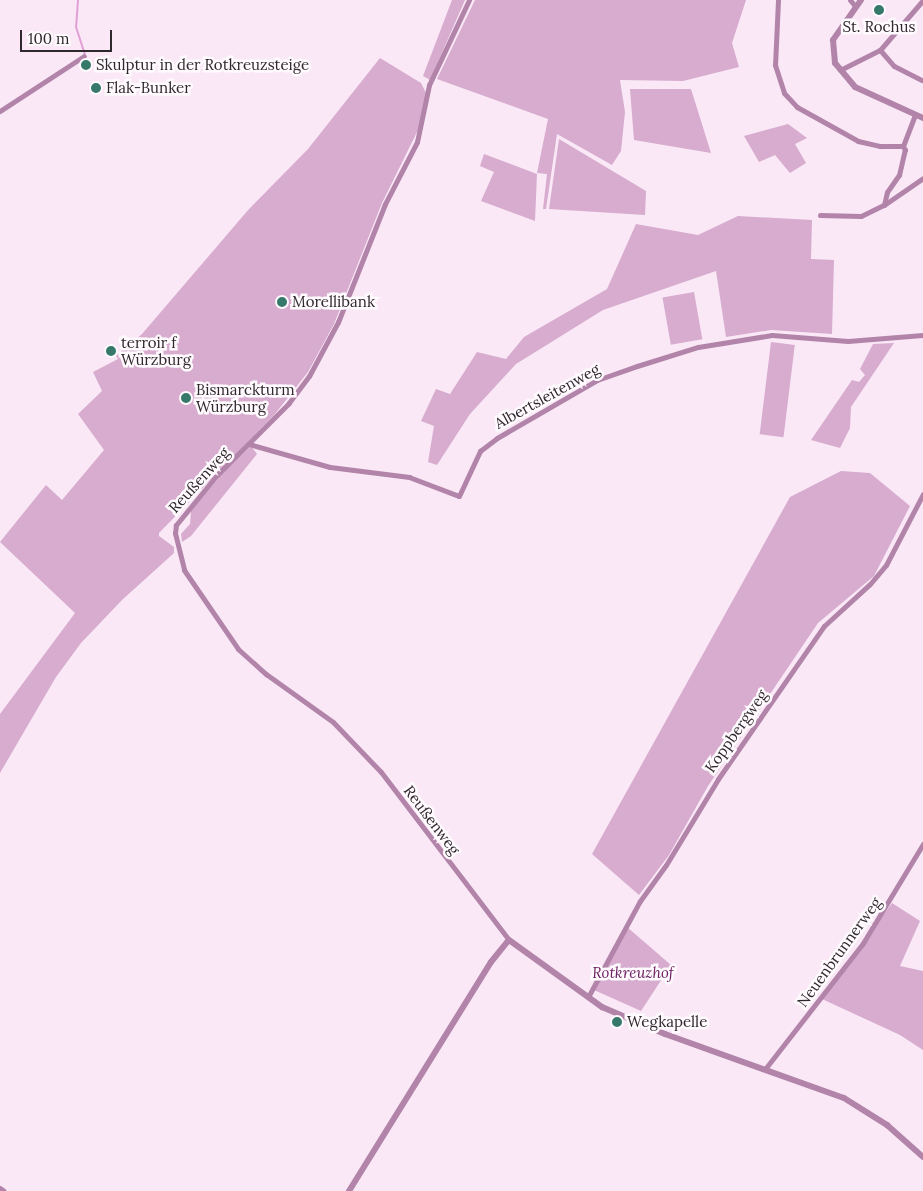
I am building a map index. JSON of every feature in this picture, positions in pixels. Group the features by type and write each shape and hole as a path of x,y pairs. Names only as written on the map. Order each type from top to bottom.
{"street":[{"name":"Reußenweg","path":"469,0 429,85 417,142 385,204 338,322 309,376 290,403 217,475 176,525 176,548 184,570 238,649 266,674 332,722 381,772 509,940"},
{"path":"778,0 774,65 784,93 796,107 858,141 880,146 902,146"},
{"path":"850,0 856,6"},
{"path":"861,0 833,40 832,54 840,70 855,87 923,118"},
{"path":"840,70 880,50 923,0"},
{"path":"880,50 894,66 922,80"},
{"path":"0,111 84,56"},
{"path":"902,146 915,114"},
{"path":"884,205 887,192 899,175 905,150 902,146"},
{"path":"820,215 861,216 884,205 923,178"},
{"name":"Albertsleitenweg","path":"249,444 330,467 409,477 459,496 480,451 497,438 598,380 638,366 698,347 772,335 848,341 923,335"},
{"name":"Koppbergweg","path":"588,997 640,901 666,865 718,779 824,626 870,584 886,565 923,494"},
{"name":"Neuenbrunnerweg","path":"765,1069 864,944 923,844"},
{"path":"349,1191 492,962 509,940 588,997 625,1018 765,1069 861,1107 887,1125 923,1157"}],"green space":[{"path":"452,0 465,0 430,80 423,76"},
{"path":"475,0 746,0 732,43 739,67 683,81 620,80 625,112 621,151 612,165 557,134 546,209 543,209 547,174 537,173 548,119 437,79"},
{"path":"380,58 421,83 426,93 420,126 382,203 334,324 308,372 275,414 159,533 159,536 174,547 174,553 122,600 81,643 56,677 0,773 0,714 75,613 0,542 46,485 62,500 104,450 78,414 102,391 93,372 118,359 116,356 142,334 249,209 308,149"},
{"path":"630,89 691,89 711,153 634,140"},
{"path":"788,124 807,138 795,144 806,163 790,173 775,155 759,162 744,136"},
{"path":"559,139 646,191 645,215 549,209"},
{"path":"484,154 537,174 535,221 481,201 494,172 480,166"},
{"path":"738,216 812,220 811,259 834,260 832,334 771,330 726,337 716,271 603,310 516,364 470,414 437,465 428,462 434,426 421,421 436,389 450,394 477,352 506,359 524,337 607,289 636,224 698,235"},
{"path":"694,292 702,339 671,345 662,298"},
{"path":"771,342 795,345 783,437 760,434"},
{"path":"894,343 851,407 850,428 840,448 811,440 852,380 859,382 865,375 860,369 873,344"},
{"path":"251,446 257,454 191,536 182,542 181,534 190,524 191,511 223,473"},
{"path":"841,471 870,473 910,506 874,576 818,623 708,786 669,855 639,895 592,854 790,497"},
{"path":"892,903 920,921 900,966 923,971 923,1050 900,1035 822,999"},
{"name":"Rotkreuzhof","path":"627,927 671,965 641,1011 594,990"}],"waterway":[{"path":"78,0 76,27 85,54"}],"place":[{"name":"St. Rochus","path":"879,10"},
{"name":"Skulptur in der Rotkreuzsteige","path":"86,65"},
{"name":"Flak-Bunker","path":"96,88"},
{"name":"Morellibank","path":"282,302"},
{"name":"terroir f Würzburg","path":"111,351"},
{"name":"Bismarckturm Würzburg","path":"186,398"},
{"name":"Wegkapelle","path":"617,1022"}]}
